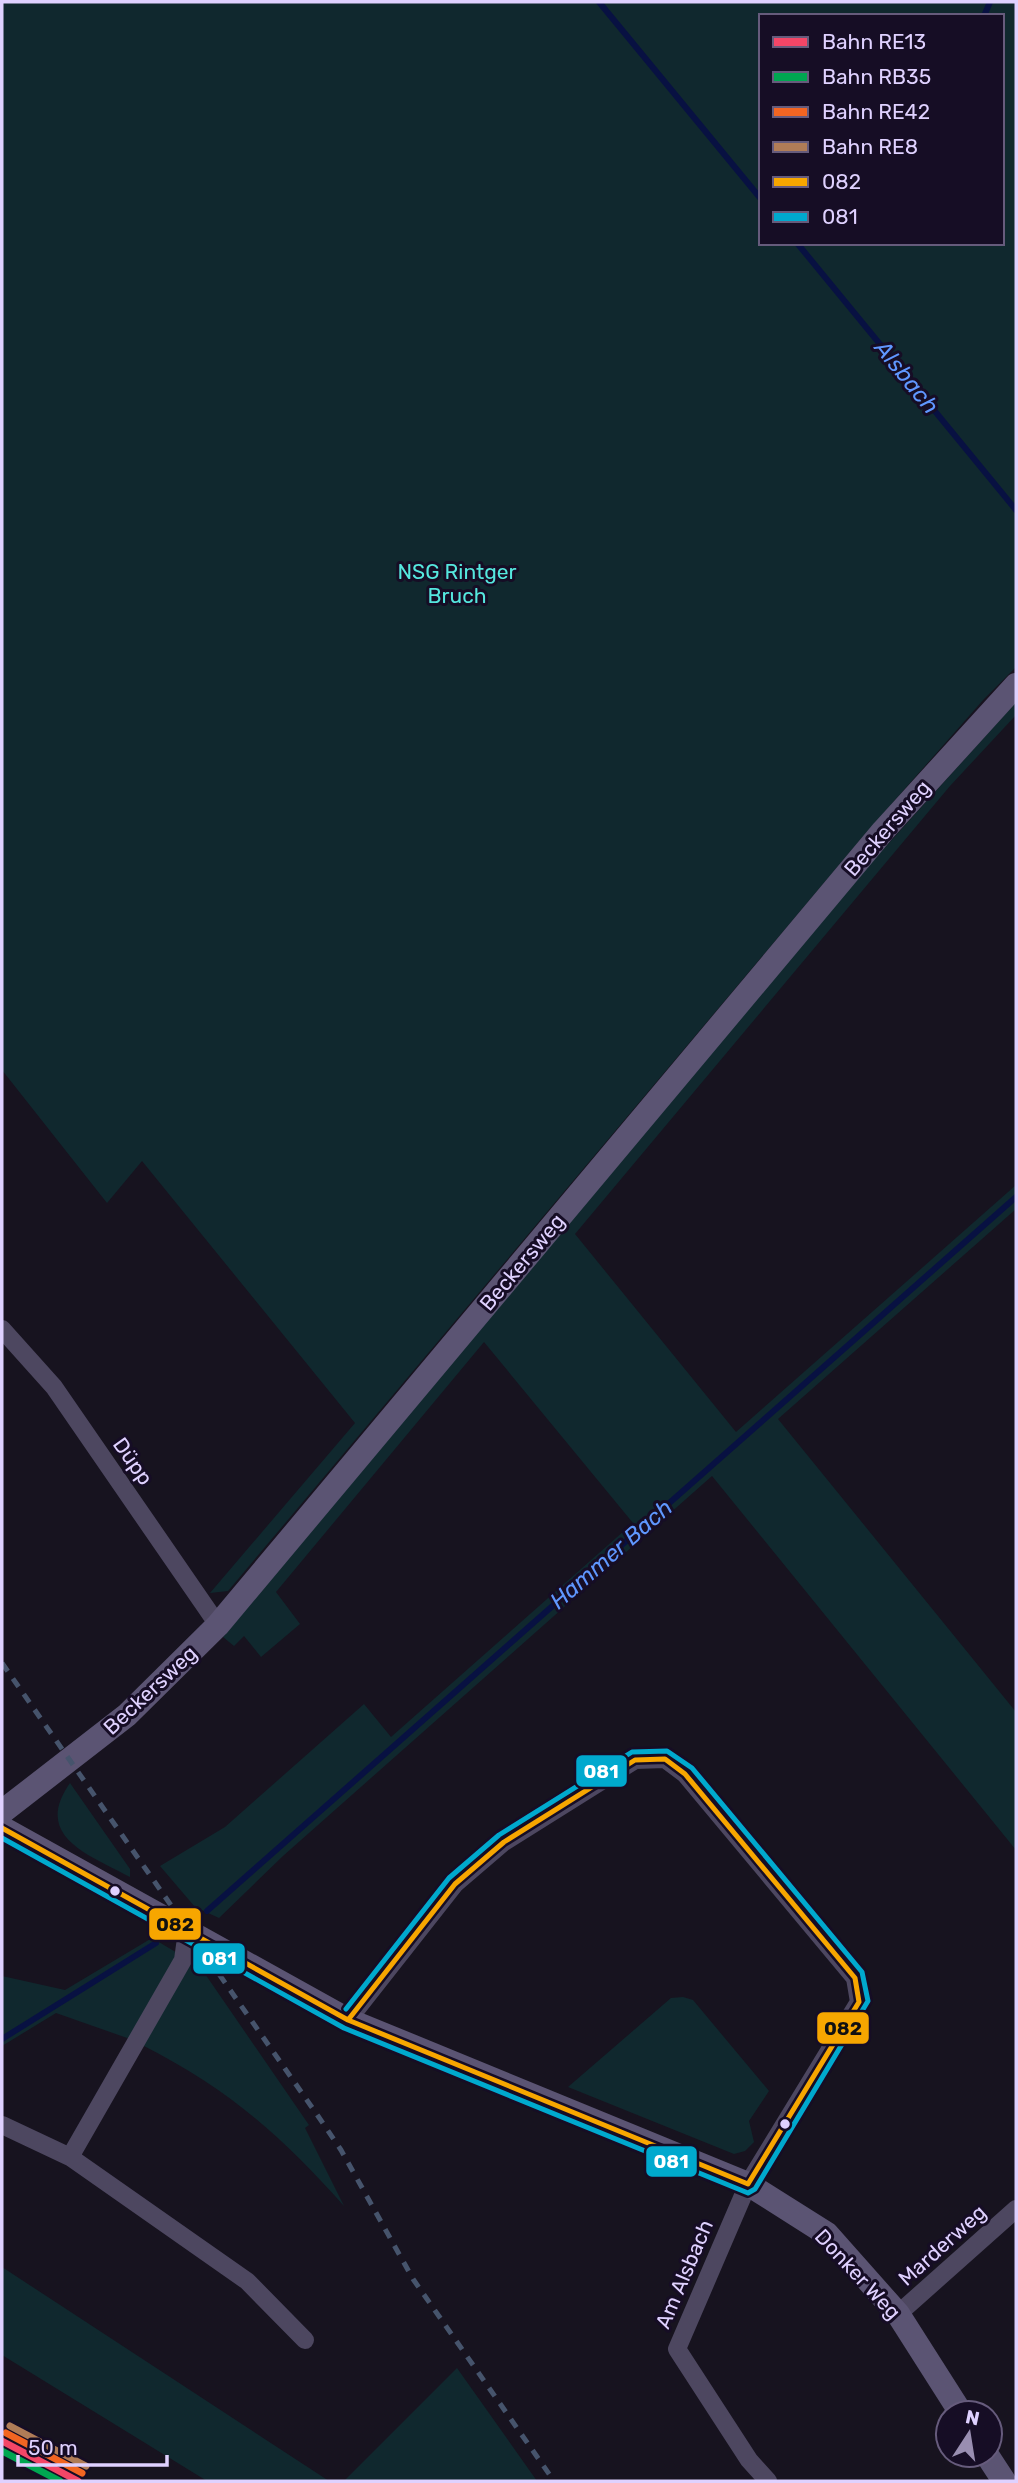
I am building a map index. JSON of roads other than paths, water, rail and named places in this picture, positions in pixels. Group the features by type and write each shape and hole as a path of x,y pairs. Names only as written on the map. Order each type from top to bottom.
{"street":[{"name":"Beckersweg","path":"2,1812 127,1715 218,1625 883,831 1016,685"},
{"name":"Düpp","path":"2,1329 54,1387 218,1625"},
{"path":"348,2020 455,1884 503,1842 635,1760 665,1759 685,1774 855,1978 859,2002 748,2184"},
{"name":"Donker Weg","path":"2,1828 348,2020 748,2184 827,2234 898,2314 952,2399"},
{"path":"70,2157 183,1960 187,1931"},
{"path":"2,2124 70,2157 247,2281 305,2340"},
{"name":"Am Alsbach","path":"748,2184 677,2349 749,2460 768,2481"},
{"name":"Marderweg","path":"898,2314 1016,2209"}],"waterway":[{"name":"Alsbach","path":"599,2 759,197"},
{"path":"985,14 990,2"},
{"name":"Alsbach","path":"799,245 1016,510"},
{"name":"Hammer Bach","path":"207,1911 1016,1197"},
{"name":"Hammer Bach","path":"2,2039 156,1943"}],"railway":[{"path":"2,1663 341,2150 413,2279 554,2481"}],"rail line":[{"name":"RE8","path":"10,2426 86,2466"},
{"name":"RE42","path":"6,2433 82,2473"},
{"name":"RE13","path":"2,2441 78,2481"},
{"name":"RB35","path":"2,2451 60,2481"}],"park label":[{"name":"NSG Rintger Bruch","path":"457,583"}]}
